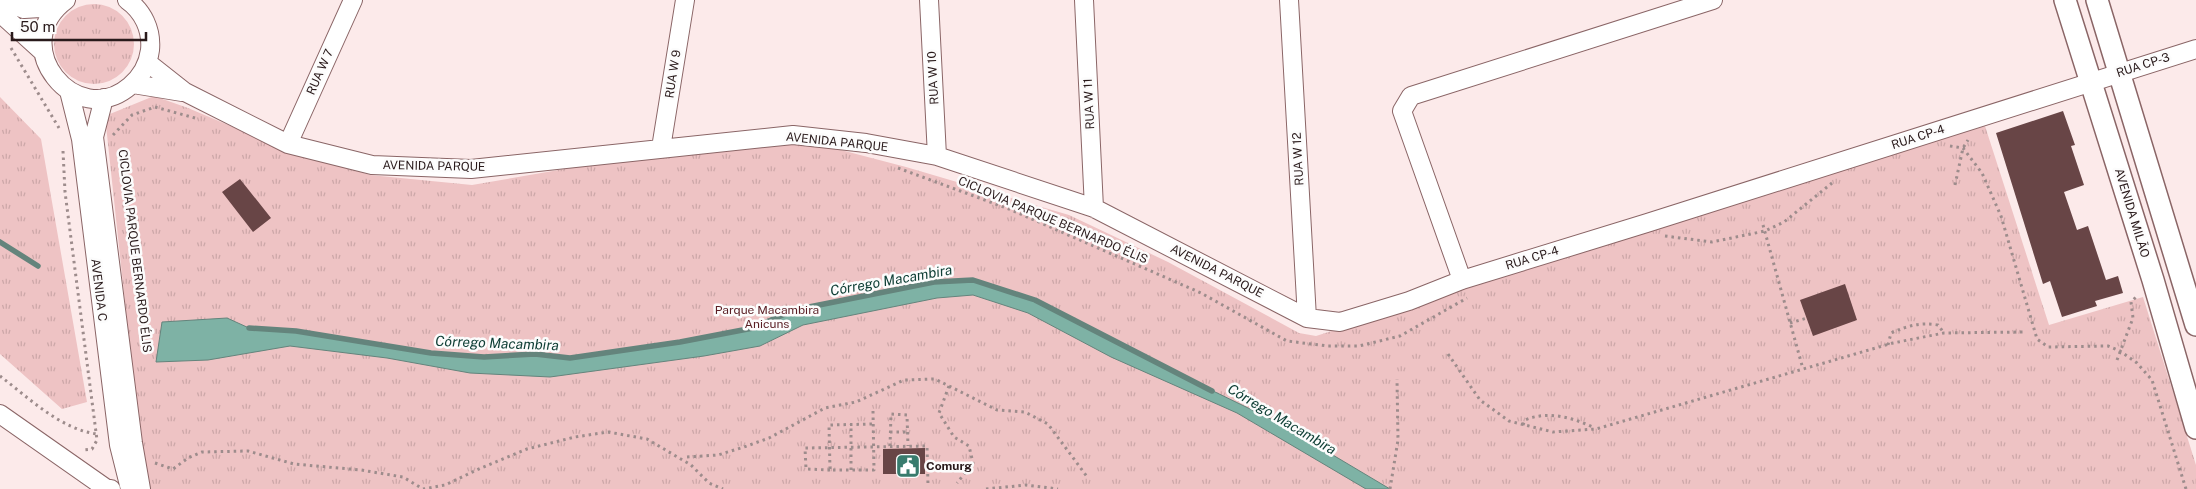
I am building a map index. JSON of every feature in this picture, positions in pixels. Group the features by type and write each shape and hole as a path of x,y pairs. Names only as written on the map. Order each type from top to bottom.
{"main road":[{"name":"AVENIDA MILÃO","path":"2065,0 2153,280 2196,428"},
{"path":"2097,0 2196,325"}],"street":[{"path":"1,0 24,9 61,4"},
{"name":"RUA W 7","path":"288,144 353,0"},
{"name":"RUA W 9","path":"661,148 685,0"},
{"name":"RUA W 10","path":"929,0 937,156"},
{"name":"RUA W 11","path":"1084,0 1094,208"},
{"name":"RUA W 12","path":"1289,0 1307,318"},
{"path":"1462,280 1402,111 1410,96 1714,0"},
{"path":"0,13 43,52 52,74 59,84 69,91 85,97 104,98 116,95 133,84 142,74 147,62 150,44 149,32 132,2"},
{"path":"43,52 45,28 61,4"},
{"name":"RUA CP-3","path":"2091,83 2196,49"},
{"name":"AVENIDA PARQUE","path":"147,62 185,92 288,144 372,165 471,169 661,148 793,136 866,143 937,156 1094,208 1307,318 1340,322 1409,301 1462,280"},
{"name":"RUA CP-4","path":"1462,280 2091,83"},
{"name":"AVENIDA PARQUE","path":"133,84 185,92"},
{"name":"AVENIDA C","path":"69,91 80,139 118,438 130,488"},
{"name":"AVENIDA C","path":"104,98 94,137 132,438 130,488"},
{"path":"0,414 107,489 111,489"}],"path":[{"path":"10,48 62,132"},
{"name":"CICLOVIA PARQUE BERNARDO ÉLIS","path":"113,144 112,135 132,115 154,107 199,120"},
{"path":"1955,185 1964,148 1971,135"},
{"path":"1945,146 1964,148 1982,174 2001,216 2037,339 2048,346 2108,346 2120,351 2137,363 2152,380 2186,489"},
{"path":"63,150 66,192 97,440 92,449 82,450 74,445"},
{"name":"CICLOVIA PARQUE BERNARDO ÉLIS","path":"890,166 1009,208 1201,293 1287,341 1328,346 1360,346 1400,336 1475,294"},
{"path":"1656,237 1664,236 1712,242 1765,231 1784,222 1833,182"},
{"path":"1763,225 1803,369"},
{"path":"2117,360 2133,318 2131,302 2153,280"},
{"path":"1790,323 1807,318"},
{"path":"1888,345 1891,333 1906,326 1924,323 1938,325 1944,333"},
{"path":"1448,354 1480,400 1508,421 1552,432 1596,429 1888,345 1944,333 2024,332"},
{"path":"0,376 60,421 83,432 118,438"},
{"path":"1390,489 1398,440 1397,379"},
{"path":"687,457 718,455 744,447 769,438 825,408 856,402 904,380 934,380 997,410 1024,412 1048,424 1088,478"},
{"path":"949,386 939,414 954,437 969,446 973,463 957,483"},
{"path":"873,411 874,446 874,470 806,470 805,448 874,446 927,446 928,486"},
{"path":"890,446 890,414 907,415 908,446"},
{"path":"1522,425 1525,420 1533,416 1549,414 1579,421 1596,429"},
{"path":"851,424 851,470"},
{"path":"830,470 829,425 873,424"},
{"path":"153,456 155,464 172,469 188,458 202,452 248,451 294,464 361,470 403,477 423,489 445,485 527,449 576,437 608,432 647,439 691,465 709,483 723,489"},
{"path":"890,432 907,432"},
{"path":"986,489 1026,485 1058,489"}],"green space":[{"path":"94,4 109,7 122,16 131,29 134,44 131,59 122,72 109,81 94,84 79,81 66,72 57,59 54,44 57,29 66,16 79,7"},
{"name":"Parque Macambira Anicuns","path":"154,96 188,108 285,149 370,175 472,185 668,151 745,145 818,144 906,167 1069,215 1168,262 1299,333 1316,336 1852,164 1985,126 2049,325 2143,297 2196,465 2196,489 145,489 105,116"},
{"path":"0,97 41,139 87,402 62,409 0,354"}],"shaded area":[{"path":"973,280 1035,300 1279,423 1390,489 1366,489 1237,413 1111,357 1028,313 973,295 937,298 803,325 760,346 704,356 550,377 470,373 387,358 290,346 208,360 156,362 162,322 227,318 249,328 296,331 431,353 484,357 535,354 570,358 680,342 753,328 794,310 934,282"}],"building":[{"path":"2063,111 2075,145 2071,146 2084,185 2064,192 2077,230 2088,226 2106,280 2118,276 2123,293 2095,301 2097,306 2062,317 2050,281 2043,284 1996,133"},
{"path":"240,179 271,218 253,232 222,192"},
{"path":"1845,284 1857,320 1813,336 1800,300"},
{"path":"925,448 925,474 883,474 883,449"}],"waterway":[{"name":"Córrego Macambira","path":"0,242 38,266"},
{"name":"Córrego Macambira","path":"249,328 296,331 431,353 484,357 535,354 570,358 680,342 753,328 794,310 934,282 973,280 1035,300 1212,391"}],"place":[{"name":"Comurg","path":"908,466"}]}
